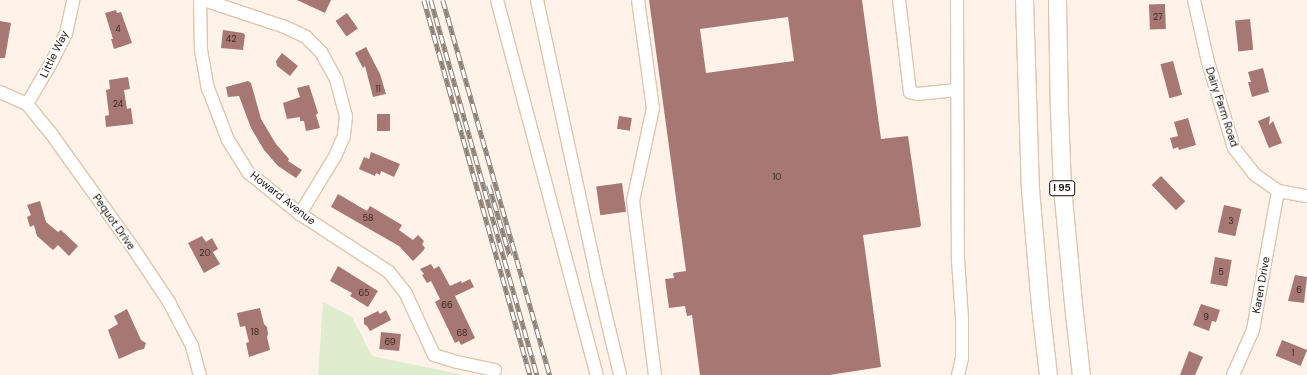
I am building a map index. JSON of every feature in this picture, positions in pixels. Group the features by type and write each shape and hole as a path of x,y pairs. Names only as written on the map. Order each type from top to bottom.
{"highway":[{"path":"1024,0 1030,189 1039,299 1048,375"},
{"name":"I 95","path":"1057,0 1058,110 1062,179 1072,304 1081,375"}],"street":[{"name":"Little Way","path":"27,104 66,34 73,0"},
{"name":"Howard Avenue","path":"200,0 202,50 208,88 228,140 249,173 300,214 364,254 389,272 406,294 434,355 457,362 495,370"},
{"path":"204,0 285,27 306,37 321,52 336,79 346,116 344,136 334,158 300,214"},
{"path":"497,0 597,375"},
{"path":"537,0 596,274 620,375"},
{"path":"638,0 653,108 632,201 655,375"},
{"path":"899,0 910,92 917,94 957,90"},
{"path":"957,0 958,260 962,318 962,358 958,375"},
{"name":"Dairy Farm Road","path":"1194,0 1208,62 1234,148 1254,174 1278,191 1307,196"},
{"name":"Pequot Drive","path":"0,92 27,104 68,157 169,302 192,346 200,375"},
{"name":"Karen Drive","path":"1237,374 1253,330 1278,191"}],"green space":[{"path":"323,302 352,317 372,356 464,375 318,375"}],"building":[{"path":"297,0 331,0 325,13"},
{"path":"649,0 862,0 881,139 908,136 921,225 920,227 863,235 881,367 829,375 700,375 692,315 687,316 685,306 669,308 665,279 674,278 673,273 686,271","holes":["788,17 794,61 706,73 700,29"]},
{"path":"1165,4 1166,29 1150,30 1149,5"},
{"path":"116,10 117,13 121,12 132,43 114,49 111,39 113,39 105,13"},
{"path":"347,13 358,29 346,37 336,21"},
{"path":"1250,19 1253,50 1238,51 1235,21"},
{"path":"0,21 11,23 5,58 0,58"},
{"path":"223,30 243,33 245,35 243,50 221,48"},
{"path":"366,47 380,74 386,94 373,97 365,66 363,68 355,53"},
{"path":"282,53 298,66 290,76 277,66 276,61"},
{"path":"1173,61 1182,95 1170,98 1160,64"},
{"path":"1263,68 1269,92 1252,97 1248,82 1251,82 1248,72"},
{"path":"128,77 130,89 124,90 127,109 131,108 133,124 106,127 105,116 109,115 106,90 110,89 109,80"},
{"path":"248,81 251,83 261,119 276,144 289,159 288,161 302,170 296,178 278,166 264,150 251,128 239,96 228,97 226,87"},
{"path":"309,85 318,113 316,115 320,128 306,131 304,121 300,121 300,117 287,119 283,103 300,97 297,88"},
{"path":"377,114 390,114 390,131 377,131"},
{"path":"619,116 632,118 630,131 617,129"},
{"path":"1270,116 1269,125 1273,121 1282,143 1269,148 1258,121"},
{"path":"1188,118 1196,145 1179,150 1178,147 1173,149 1170,138 1178,136 1174,122"},
{"path":"371,152 400,164 394,177 381,171 380,175 376,173 375,176 359,169 364,157 369,159"},
{"path":"1161,176 1185,201 1176,210 1152,185"},
{"path":"622,183 626,212 600,215 596,187"},
{"path":"338,194 367,211 370,206 402,225 399,230 413,240 418,235 424,241 422,244 425,248 413,261 399,246 331,207"},
{"path":"40,201 46,222 58,232 61,230 78,246 69,256 58,245 53,250 37,236 34,225 30,227 27,217 31,215 27,205"},
{"path":"1224,205 1242,209 1235,236 1218,232"},
{"path":"202,236 206,242 212,238 218,249 213,252 220,264 204,273 188,243"},
{"path":"1215,257 1232,260 1227,287 1210,284"},
{"path":"431,264 434,269 439,266 450,286 470,279 474,287 455,296 475,338 461,345 459,341 455,343 435,302 440,299 431,281 427,283 422,275 424,274 420,269"},
{"path":"338,266 378,291 368,307 350,296 352,293 330,281"},
{"path":"1295,275 1307,277 1304,303 1288,301"},
{"path":"1201,304 1220,310 1216,322 1212,321 1209,331 1193,325"},
{"path":"260,308 264,324 267,327 267,337 270,350 249,357 246,343 249,342 245,326 240,327 237,313"},
{"path":"127,309 141,340 146,343 144,349 119,359 108,330 118,324 114,316"},
{"path":"386,310 391,320 370,331 364,324 364,318 378,311 380,314"},
{"path":"381,332 401,334 399,351 379,349"},
{"path":"1282,340 1307,350 1301,366 1276,356"},
{"path":"1189,351 1203,357 1195,375 1180,375"}],"railway":[{"path":"424,0 530,375"},
{"path":"431,0 537,375"},
{"path":"443,0 550,375"},
{"path":"489,185 510,256"}]}
